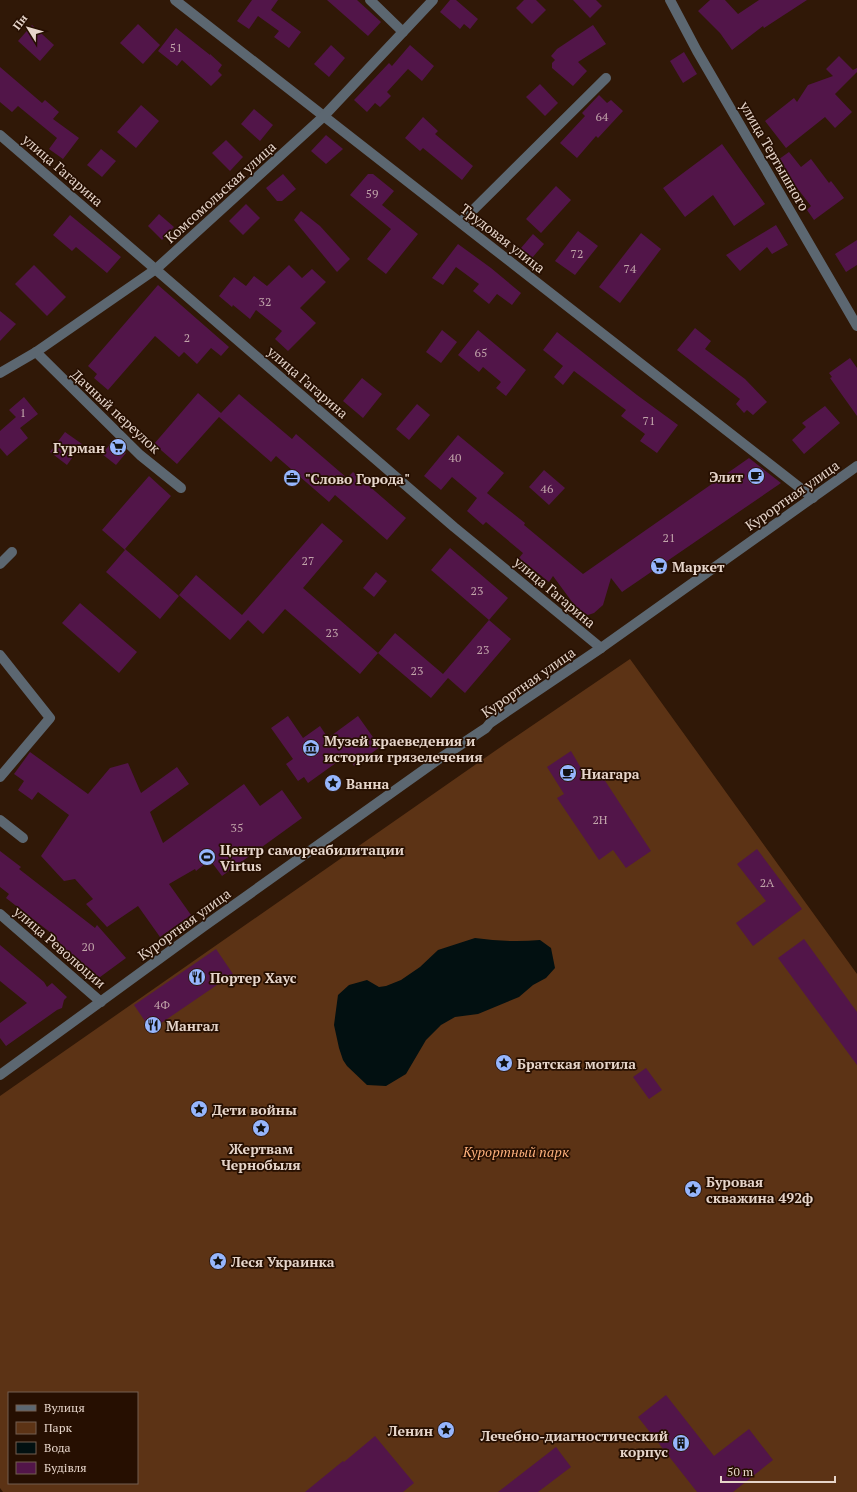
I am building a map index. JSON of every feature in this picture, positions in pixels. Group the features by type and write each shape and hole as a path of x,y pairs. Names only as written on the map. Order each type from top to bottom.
{"street":[{"name":"Трудовая улица","path":"175,0 813,498"},
{"path":"370,0 403,32"},
{"name":"Комсомольская улица","path":"0,373 36,352 156,269 323,117 433,0"},
{"name":"улица Тертышного","path":"670,0 697,51 857,326"},
{"path":"461,222 606,78"},
{"name":"улица Гагарина","path":"0,135 454,527 600,648"},
{"name":"Дачный переулок","path":"36,352 140,455 181,488"},
{"name":"Курортная улица","path":"0,1075 203,927 486,728 490,723 600,648 857,466"},
{"path":"0,564 12,552"},
{"path":"0,655 50,718 0,777"},
{"path":"0,820 23,838"},
{"name":"улица Революции","path":"0,914 101,1002"}],"green space":[{"name":"Курортный парк","path":"630,659 857,974 857,1492 3,1492 0,1488 0,1096 505,744"}],"water":[{"path":"475,938 508,941 540,940 551,948 555,968 546,978 533,985 519,997 478,1014 455,1017 441,1025 426,1040 406,1074 386,1086 367,1085 347,1066 343,1060 339,1048 334,1025 338,995 349,985 367,980 379,987 401,980 420,967 438,950"}],"building":[{"path":"252,0 278,0 271,10 301,32 289,48 274,37 279,31 258,16 249,29 237,21"},
{"path":"327,0 357,0 381,22 368,36"},
{"path":"450,0 456,0 478,19 470,29 464,24 460,29 440,12"},
{"path":"524,0 536,0 546,10 532,24 516,8"},
{"path":"573,0 596,0 602,6 590,18"},
{"path":"710,0 725,0 738,14 759,0 807,0 764,28 763,26 732,50 720,33 698,11"},
{"path":"138,24 160,45 143,64 120,43"},
{"path":"32,25 54,45 40,61 18,41"},
{"path":"593,25 606,44 578,62 587,71 573,86 552,68 552,63 555,60 551,56 557,49"},
{"path":"176,28 222,65 218,71 222,75 211,86 182,60 177,66 158,51"},
{"path":"331,45 345,58 329,77 314,64"},
{"path":"410,45 434,66 422,81 408,69 387,92 391,96 380,107 375,103 367,112 354,100 389,63 392,66"},
{"path":"684,52 697,74 683,83 670,61"},
{"path":"839,56 853,70 857,68 857,72 835,94 852,112 835,128 825,117 786,148 765,121 794,98 797,102 808,85 833,76 826,69"},
{"path":"0,67 42,103 45,100 59,112 53,119 79,138 63,159 49,149 57,138 18,106 12,112 0,102"},
{"path":"540,84 558,103 545,116 526,97"},
{"path":"599,95 607,103 611,100 623,111 598,138 596,136 577,158 560,143 585,116 582,113"},
{"path":"141,105 159,121 136,148 117,132"},
{"path":"254,109 273,125 260,141 241,124"},
{"path":"423,117 438,131 435,134 473,166 462,180 423,148 420,151 405,138"},
{"path":"326,135 343,149 326,164 311,151"},
{"path":"226,140 243,157 230,171 212,153"},
{"path":"722,144 765,204 734,226 713,195 685,217 663,188"},
{"path":"101,149 116,161 102,177 87,165"},
{"path":"789,152 801,167 811,159 829,183 831,181 844,198 814,220 807,210 811,206 775,162"},
{"path":"283,174 296,189 282,201 277,201 266,188"},
{"path":"368,174 373,174 394,191 382,205 418,234 386,274 367,259 391,229 350,195"},
{"path":"556,186 571,200 541,233 526,219"},
{"path":"246,204 260,218 243,235 229,221"},
{"path":"301,211 320,226 350,259 337,272 294,220"},
{"path":"159,214 174,227 162,240 148,226"},
{"path":"70,215 121,257 107,273 76,247 72,251 53,235"},
{"path":"776,225 788,245 772,254 767,247 740,271 726,255"},
{"path":"578,231 598,246 575,275 555,261"},
{"path":"641,233 661,249 620,303 599,287"},
{"path":"533,234 544,244 532,258 521,248"},
{"path":"857,240 857,265 846,272 835,254"},
{"path":"458,244 491,268 521,293 512,305 497,294 489,304 473,291 479,284 456,267 443,285 432,278"},
{"path":"34,265 66,297 47,316 15,284"},
{"path":"289,265 302,278 312,269 326,282 300,308 316,323 288,351 275,339 282,331 256,310 250,319 219,296 234,277 246,286 254,276 267,286"},
{"path":"158,285 229,347 221,356 211,348 197,364 184,352 179,357 155,336 108,390 94,378 97,374 88,366"},
{"path":"0,311 16,324 0,341"},
{"path":"695,328 711,341 705,349 745,379 767,402 753,415 747,410 744,413 736,404 740,399 677,350"},
{"path":"442,330 457,342 441,363 426,352"},
{"path":"478,330 526,370 506,396 496,388 501,382 483,367 479,372 458,355"},
{"path":"557,332 678,425 657,453 640,441 645,434 621,416 626,410 574,371 563,385 554,377 563,366 543,350"},
{"path":"850,358 857,368 857,416 830,378 832,377 829,373"},
{"path":"362,378 382,394 363,418 343,401"},
{"path":"198,393 221,413 239,394 292,439 296,434 347,478 353,472 406,518 387,540 335,495 329,502 276,456 271,462 219,417 177,464 154,444"},
{"path":"24,397 38,414 20,428 28,438 7,456 0,448 0,431 16,417 9,410"},
{"path":"417,404 430,415 409,440 396,429"},
{"path":"825,406 840,423 804,454 792,440 806,427 802,423"},
{"path":"65,432 82,444 67,465 50,452"},
{"path":"458,435 504,473 487,493 525,523 524,525 583,574 749,458 781,483 622,592 611,578 603,605 594,613 588,615 578,610 553,576 549,582 519,558 523,553 486,522 483,525 467,511 477,498 452,477 441,490 424,476"},
{"path":"112,442 126,453 116,465 102,454"},
{"path":"544,470 565,488 549,505 529,487"},
{"path":"149,476 171,496 125,549 179,596 160,619 106,572 125,550 102,530"},
{"path":"322,523 343,541 303,588 378,653 360,674 285,609 263,634 248,620 230,640 179,595 196,575 242,615"},
{"path":"450,548 508,598 489,620 431,570"},
{"path":"376,572 387,581 374,597 363,588"},
{"path":"80,603 137,652 119,673 62,623"},
{"path":"489,620 511,639 465,693 448,678 431,698 378,653 395,633 443,674"},
{"name":"Музей краеведения и истории грязелечения","path":"288,716 303,738 320,726 328,738 358,716 380,747 354,766 347,755 308,783 304,777 298,781 286,764 293,759 271,728"},
{"path":"571,751 588,780 600,773 651,851 626,868 613,850 599,860 557,798 564,794 547,767"},
{"path":"30,752 88,794 110,768 128,763 141,793 177,767 189,784 150,812 163,843 244,784 260,806 282,790 302,818 222,876 210,860 196,871 195,869 169,884 191,915 160,937 138,906 107,927 86,904 93,899 75,879 64,881 41,856 69,815 38,792 32,800 18,790 24,781 14,774"},
{"path":"757,849 802,909 753,946 736,923 766,901 737,864"},
{"path":"0,851 21,867 19,869 95,928 97,925 126,958 96,980 78,967 51,933 6,898 9,894 0,887"},
{"path":"804,939 857,1012 857,1065 778,958"},
{"path":"0,945 44,982 47,987 52,983 67,997 64,1000 62,1008 6,1046 0,1038 0,1023 27,1003 0,981"},
{"path":"216,949 233,974 151,1030 134,1005"},
{"path":"646,1068 662,1090 649,1099 633,1077"},
{"name":"Лечебно-диагностический корпус","path":"666,1395 714,1456 749,1429 773,1460 733,1492 697,1492 638,1417"},
{"path":"375,1436 414,1483 403,1492 305,1492 343,1461 344,1462"},
{"path":"556,1447 571,1467 538,1492 498,1492"}],"place":[{"name":"Гурман","path":"118,447"},
{"name":"Элит","path":"756,476"},
{"name":"\"Слово Города\"","path":"292,478"},
{"name":"Маркет","path":"659,566"},
{"name":"Музей краеведения и истории грязелечения","path":"311,748"},
{"name":"Ниагара","path":"568,773"},
{"name":"Ванна","path":"333,783"},
{"name":"Центр самореабилитации Virtus","path":"207,857"},
{"name":"Портер Хаус","path":"197,977"},
{"name":"Мангал","path":"153,1025"},
{"name":"Братская могила","path":"504,1063"},
{"name":"Дети войны","path":"199,1109"},
{"name":"Жертвам Чернобыля","path":"261,1128"},
{"name":"Буровая скважина 492ф","path":"693,1189"},
{"name":"Леся Украинка","path":"218,1261"},
{"name":"Ленин","path":"446,1430"},
{"name":"Лечебно-диагностический корпус","path":"681,1443"}]}
